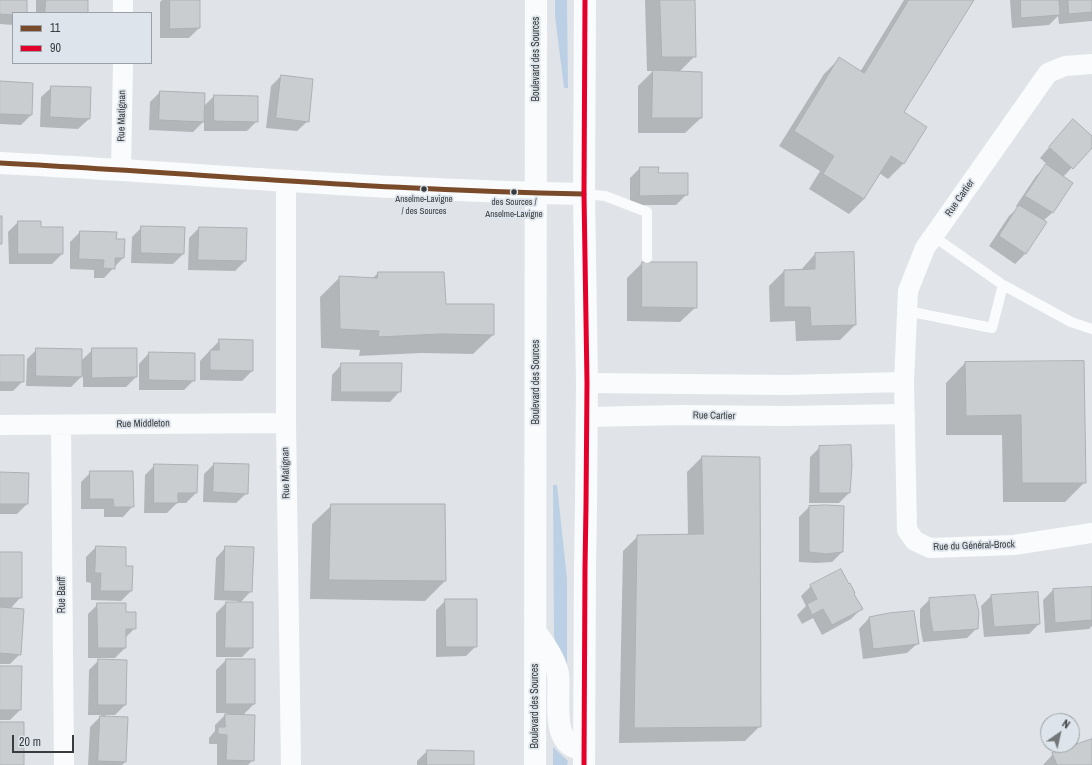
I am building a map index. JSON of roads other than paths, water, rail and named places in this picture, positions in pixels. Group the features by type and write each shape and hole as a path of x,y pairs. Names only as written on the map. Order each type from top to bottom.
{"main road":[{"name":"Boulevard des Sources","path":"535,765 535,193 537,162 536,0"},
{"path":"584,757 587,382 584,194 585,0"},
{"path":"0,163 121,169 286,181 584,194"},
{"path":"535,631 550,653 558,674 558,710 562,736 564,740 576,748 584,757"}],"street":[{"path":"123,12 124,0"},
{"name":"Rue Matignan","path":"121,169 123,64"},
{"name":"Rue Cartier","path":"586,417 905,414 904,382 908,291 925,248 1048,73 1065,66 1092,64"},
{"name":"Rue Matignan","path":"286,181 286,423 291,765"},
{"path":"587,382 786,385 904,382"},
{"name":"Rue du Général-Brock","path":"905,414 907,530 915,541 930,548 1007,545 1092,533"},
{"name":"Rue Middleton","path":"0,425 286,423"},
{"name":"Rue Banff","path":"61,425 64,765"}],"lane":[{"path":"584,194 605,196 647,212 647,258"},
{"path":"933,236 1003,284 1071,322 1092,329"},
{"path":"907,311 992,328 1003,284"}],"place":[{"name":"Anselme-Lavigne / des Sources","path":"424,189"},
{"name":"des Sources / Anselme-Lavigne","path":"514,192"}]}
